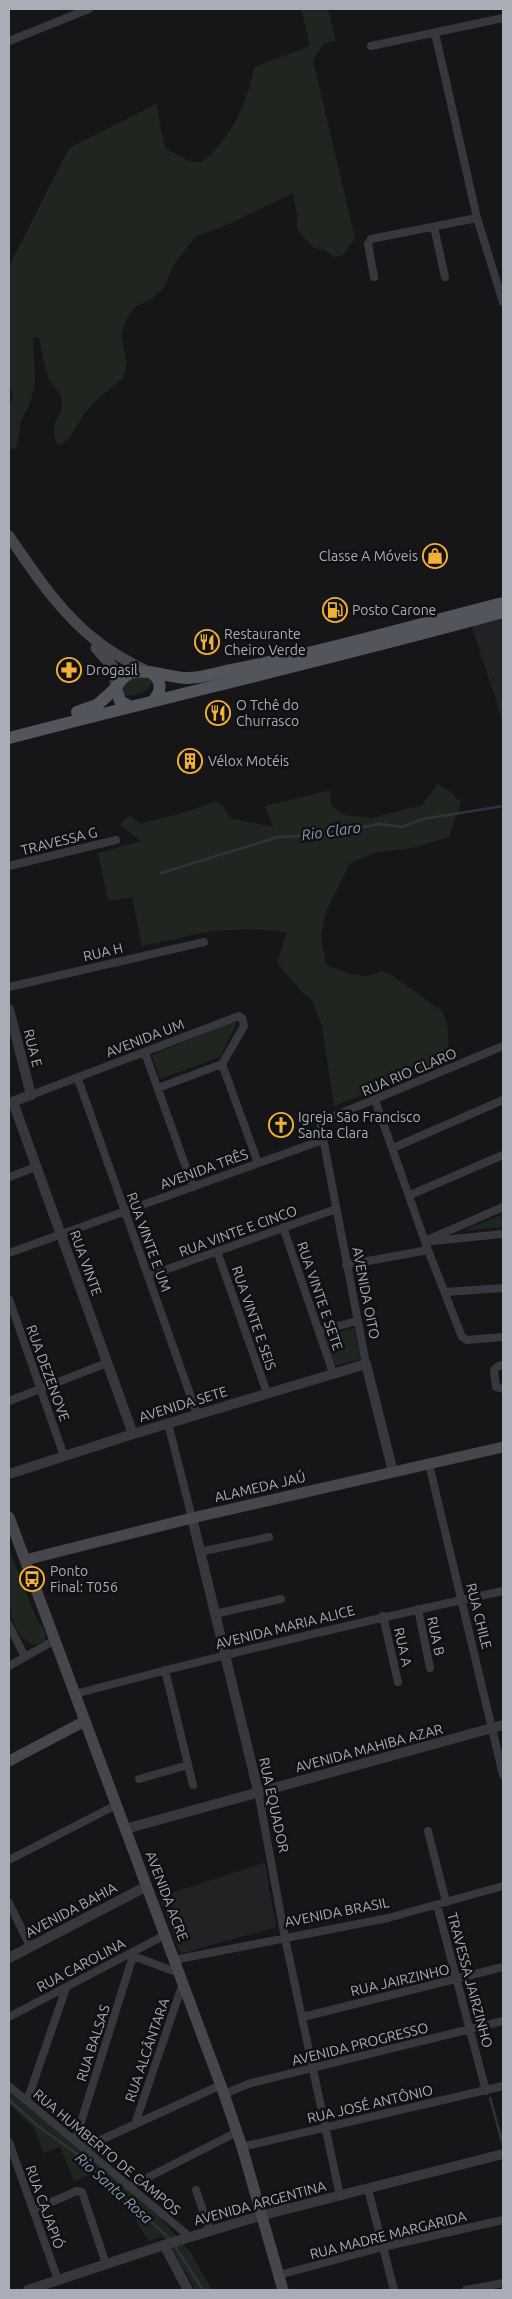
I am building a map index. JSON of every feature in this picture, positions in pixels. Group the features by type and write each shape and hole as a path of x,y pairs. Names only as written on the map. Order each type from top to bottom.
{"main road":[{"path":"9,536 50,594 75,622 99,644 156,676 160,685 154,700"},
{"path":"9,544 57,611 109,661 115,672 117,697 129,706"},
{"path":"9,730 91,708 104,700 127,674 136,671 188,678 263,664 503,603"},
{"path":"9,738 503,612"},
{"name":"ALAMEDA JAÚ","path":"25,1560 192,1518 393,1472 429,1464 463,1461 503,1447"},
{"name":"AVENIDA ACRE","path":"9,1517 223,2090 263,2215 283,2290"},
{"path":"9,1760 85,1721"}],"street":[{"path":"9,41 89,9"},
{"path":"371,46 503,18"},
{"path":"435,33 477,218 503,302"},
{"path":"374,276 368,244 371,239 477,218"},
{"path":"434,227 445,277"},
{"name":"TRAVESSA G","path":"9,866 116,840"},
{"name":"RUA H","path":"9,987 204,942"},
{"name":"RUA E","path":"9,1009 31,1095"},
{"name":"AVENIDA UM","path":"11,1102 78,1079 239,1016 242,1018 244,1026 222,1064"},
{"name":"RUA RIO CLARO","path":"324,1119 375,1100 503,1046"},
{"path":"145,1053 193,1187"},
{"path":"158,1088 222,1064 258,1163"},
{"name":"RUA VINTE E UM","path":"78,1079 197,1414"},
{"path":"375,1100 428,1250 460,1333 464,1339 503,1336"},
{"path":"393,1148 503,1100"},
{"name":"RUA VINTE","path":"11,1102 133,1434"},
{"name":"AVENIDA OITO","path":"324,1119 320,1122 346,1265 366,1364 393,1472"},
{"name":"AVENIDA TRÊS","path":"9,1253 323,1140"},
{"path":"410,1195 503,1155"},
{"path":"9,1177 36,1167"},
{"path":"425,1241 503,1208"},
{"name":"RUA VINTE E CINCO","path":"148,1276 336,1209"},
{"name":"RUA VINTE E SETE","path":"283,1228 333,1373"},
{"path":"425,1241 503,1234"},
{"path":"346,1265 428,1250"},
{"name":"RUA VINTE E SEIS","path":"217,1251 267,1393"},
{"path":"445,1292 503,1288"},
{"name":"RUA DEZENOVE","path":"9,1299 64,1456"},
{"path":"319,1331 357,1321"},
{"path":"9,1327 18,1324"},
{"path":"9,1401 107,1363"},
{"name":"AVENIDA SETE","path":"9,1474 197,1414 366,1364"},
{"path":"503,1365 498,1366 494,1370 496,1387 503,1390"},
{"name":"RUA EQUADOR","path":"168,1423 258,1791 312,2070 340,2196"},
{"name":"RUA CHILE","path":"429,1464 463,1600 498,1727 503,1775"},
{"path":"200,1552 269,1537"},
{"name":"AVENIDA MARIA ALICE","path":"75,1694 225,1654 383,1616 503,1591"},
{"path":"215,1614 281,1599"},
{"name":"RUA B","path":"418,1609 430,1668"},
{"name":"RUA A","path":"383,1616 398,1682"},
{"path":"9,1624 25,1657"},
{"path":"9,1666 55,1640"},
{"path":"165,1670 193,1785"},
{"name":"AVENIDA MAHIBA AZAR","path":"125,1829 258,1791 498,1727"},
{"path":"140,1779 188,1765"},
{"path":"9,1860 116,1805"},
{"path":"428,1831 446,1902"},
{"name":"AVENIDA BAHIA","path":"9,1958 146,1886"},
{"name":"AVENIDA BRASIL","path":"174,1960 388,1918 503,1886"},
{"path":"9,1903 30,1946"},
{"name":"TRAVESSA JAIRZINHO","path":"437,1905 486,2090"},
{"name":"RUA CAROLINA","path":"9,2017 132,1955 165,1935"},
{"path":"132,1955 181,1978"},
{"name":"RUA BALSAS","path":"75,2141 132,1955"},
{"name":"RUA JAIRZINHO","path":"303,2017 503,1968"},
{"name":"RUA ALCÂNTARA","path":"135,2124 181,1978"},
{"path":"27,2101 66,1988"},
{"name":"AVENIDA PROGRESSO","path":"83,2148 135,2124 223,2090 312,2070 503,2021"},
{"name":"RUA JOSÉ ANTÔNIO","path":"242,2147 503,2086"},
{"name":"RUA HUMBERTO DE CAMPOS","path":"10,2088 129,2187 185,2238"},
{"path":"129,2187 237,2132"},
{"name":"RUA CAJAPIÓ","path":"9,2142 58,2280"},
{"name":"AVENIDA ARGENTINA","path":"28,2290 166,2244 263,2215 503,2155"},
{"path":"368,2188 394,2290"},
{"path":"196,2190 210,2231"},
{"path":"33,2210 80,2191 85,2195 106,2264"},
{"name":"RUA MADRE MARGARIDA","path":"279,2275 382,2247 503,2220"},
{"path":"166,2244 188,2290"},
{"path":"466,2290 503,2283"}],"shaded area":[{"path":"301,9 328,9 336,41 323,44 313,60 355,238 344,255 334,257 324,250 313,247 297,230 297,215 293,193 229,224 195,237 173,266 164,288 152,299 135,307 126,320 121,335 127,363 123,378 94,402 68,440 58,445 54,426 62,408 62,402 59,392 49,379 39,338 33,337 35,384 29,406 20,423 16,448 9,450 9,408 13,397 9,382 9,267 69,148 156,104 165,148 189,161 202,162 222,142 237,119 247,94 254,67 310,46"},
{"path":"503,616 503,722 471,624"},
{"path":"143,675 151,680 149,688 142,693 124,696 121,683"},
{"path":"438,784 461,802 449,837 413,848 378,852 350,863 326,911 321,936 326,965 361,976 368,976 381,971 390,974 443,1012 448,1027 448,1045 454,1059 334,1106 322,1026 312,1000 302,992 277,963 287,932 252,929 212,931 142,946 132,897 108,901 98,853 141,841 120,825 124,819 130,816 140,824 189,811 216,801 223,806 230,818 273,827 265,806 330,790 331,805 344,815 373,818 422,805"},
{"path":"233,1022 237,1023 220,1057 160,1079 152,1055"},
{"path":"503,1214 503,1227 463,1231"},
{"path":"354,1328 361,1359 335,1366 325,1336"},
{"path":"9,1539 9,1549 37,1620 45,1632 45,1641 35,1645 24,1639 16,1628 11,1614 8,1582"},
{"path":"265,1862 276,1927 180,1954 159,1897"},
{"path":"9,2091 161,2218 191,2253 212,2290 196,2290 171,2248 162,2237 148,2241 133,2215 92,2174 74,2181 60,2147 43,2153 35,2129 9,2104"}],"waterway":[{"name":"Rio Claro","path":"161,873 278,837 317,835 380,824 402,827 423,819 503,806"},
{"path":"490,2098 503,2145"},
{"name":"Rio Santa Rosa","path":"9,2100 39,2127 77,2154 170,2239"},
{"path":"503,2130 503,2138"},
{"name":"Rio Santa Rosa","path":"175,2246 203,2290"}],"place":[{"name":"Classe A Móveis","path":"435,556"},
{"name":"Posto Carone","path":"335,610"},
{"name":"Restaurante Cheiro Verde","path":"207,642"},
{"name":"Drogasil","path":"69,670"},
{"name":"O Tchê do Churrasco","path":"218,713"},
{"name":"Vélox Motéis","path":"190,761"},
{"name":"Igreja São Francisco Santa Clara","path":"281,1125"},
{"name":"Ponto Final: T056","path":"32,1579"}]}
